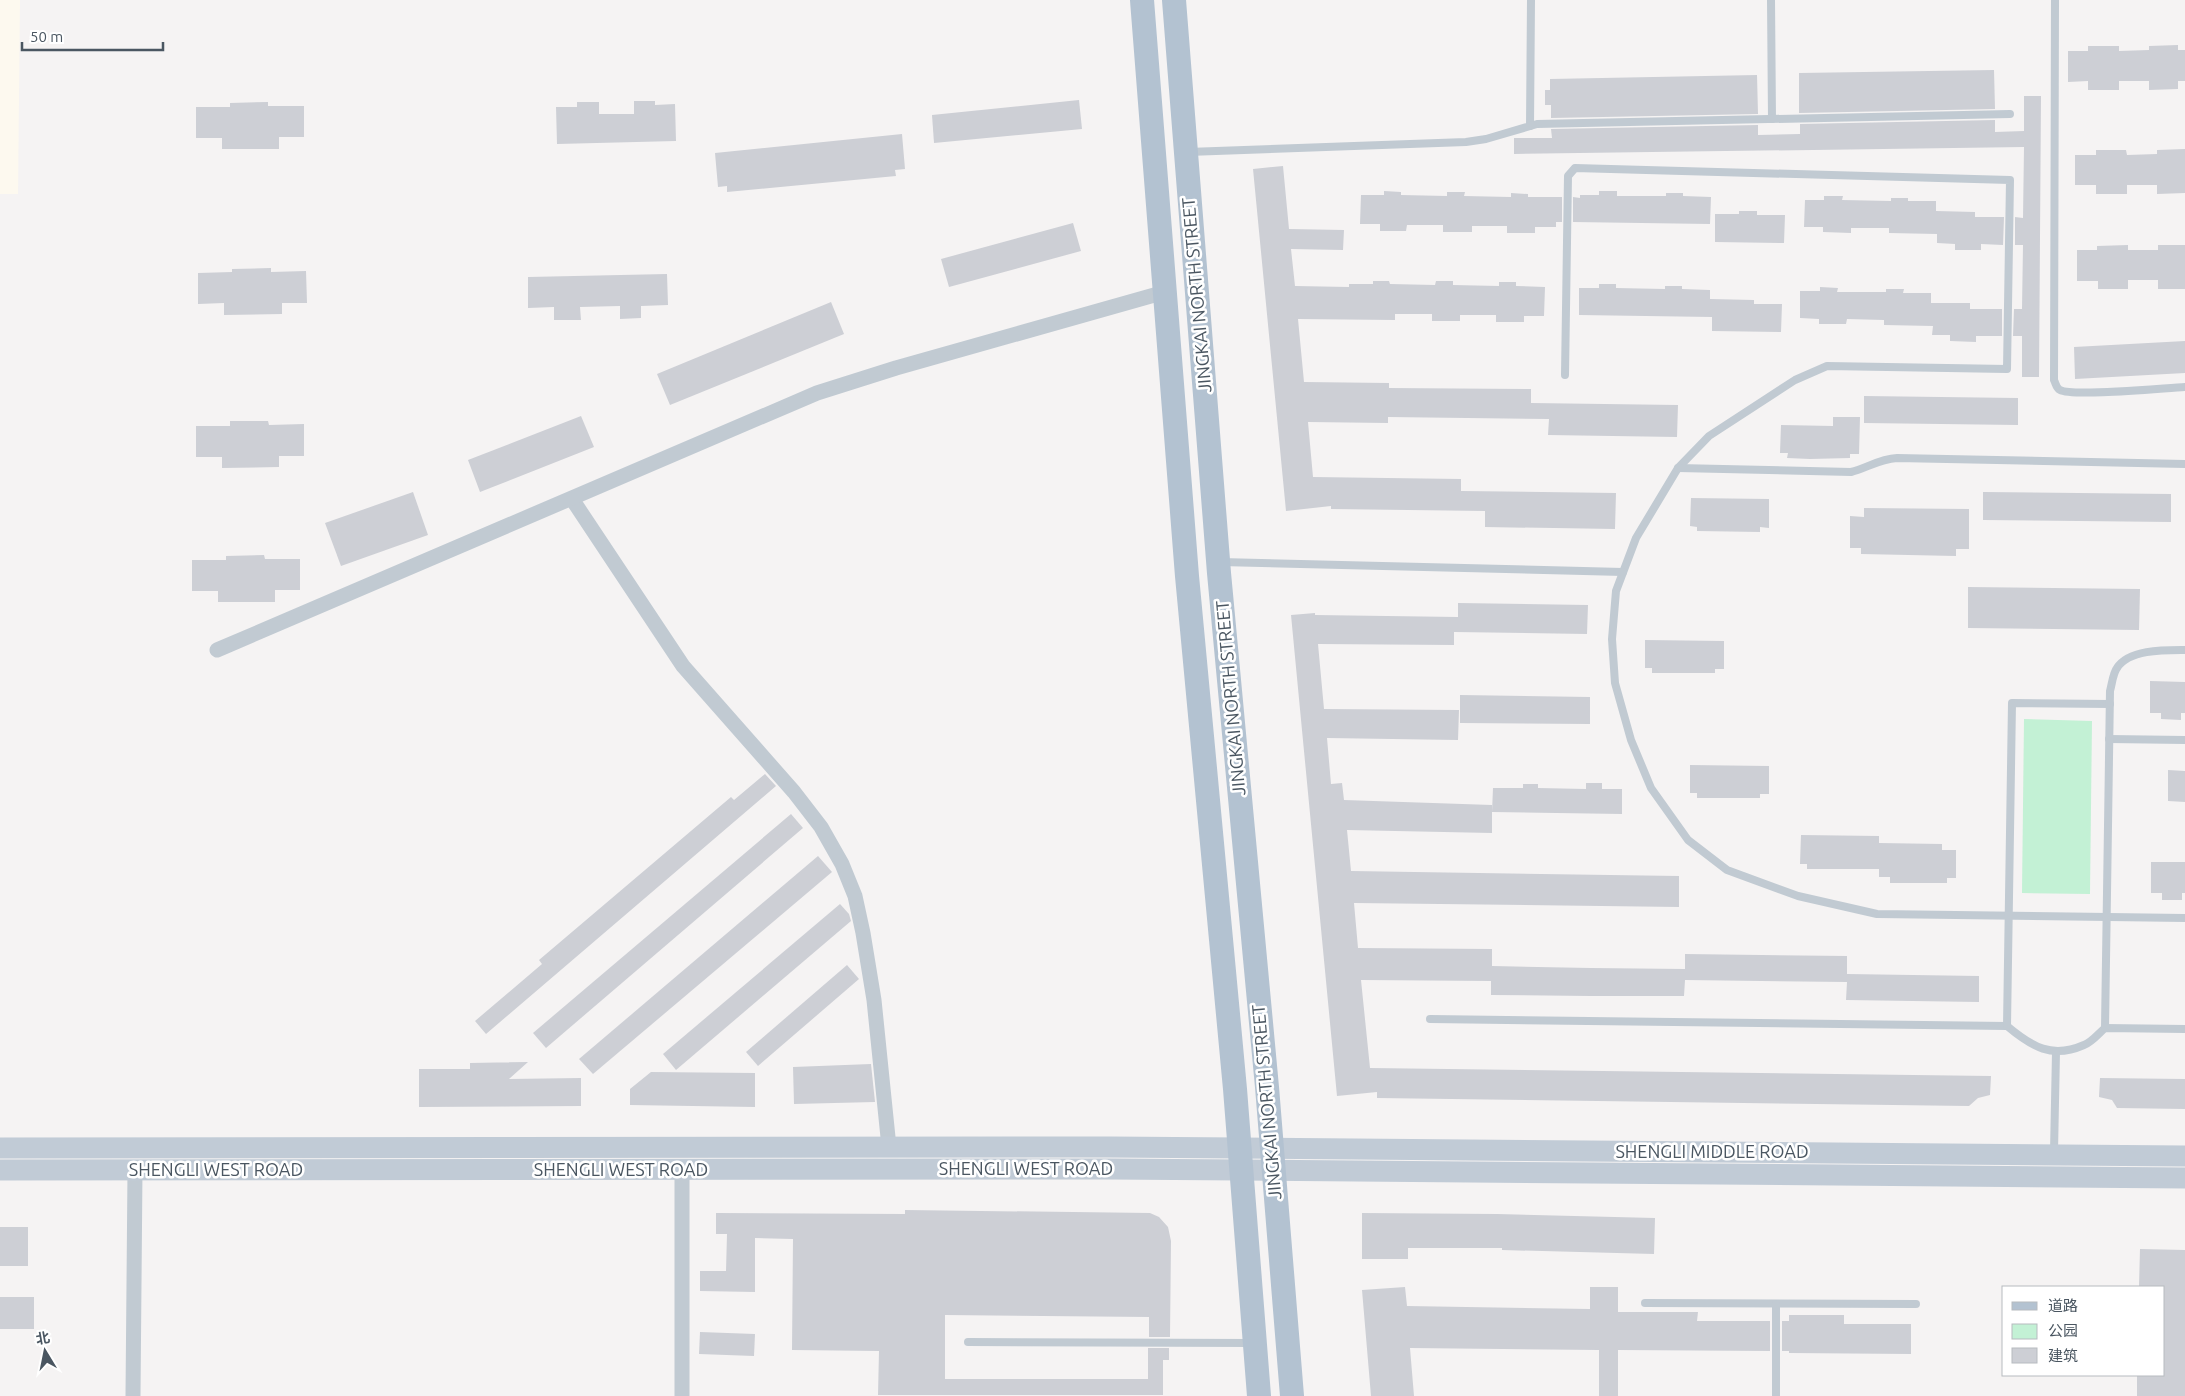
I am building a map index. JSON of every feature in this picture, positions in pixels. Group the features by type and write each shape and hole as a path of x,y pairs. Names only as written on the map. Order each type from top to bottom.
{"main road":[{"name":"JINGKAI NORTH STREET","path":"1142,0 1187,576 1240,1159 1259,1396"},
{"name":"JINGKAI NORTH STREET","path":"1174,0 1218,562 1292,1396"}],"street":[{"path":"217,650 817,393 896,368 1165,292"},
{"path":"572,499 683,666 794,792 821,827 842,864 855,896 863,933 874,1000 889,1147"},
{"name":"SHENGLI WEST ROAD","path":"0,1148 889,1147 1240,1159"},
{"name":"SHENGLI MIDDLE ROAD","path":"1240,1159 2054,1154 2185,1156"},
{"name":"SHENGLI WEST ROAD","path":"0,1170 682,1170 1240,1159"},
{"name":"SHENGLI MIDDLE ROAD","path":"1272,1159 2185,1178"},
{"path":"132,1396 135,1170"},
{"path":"682,1170 682,1396"}],"lane":[{"path":"1530,126 1531,0"},
{"path":"1771,0 1772,119"},
{"path":"2055,0 2054,380 2057,388 2062,391 2081,393 2185,387"},
{"path":"1186,152 1466,142 1530,126 2010,114"},
{"path":"1566,376 1568,176 1575,168 2010,180 2007,369 1827,366 1795,380 1709,436 1678,468 1636,538 1616,590 1612,639 1616,683 1631,740 1651,788 1688,840 1727,870 1798,896 1877,914 2185,918"},
{"path":"1678,468 1851,472 1880,461 1896,458 2185,464"},
{"path":"1218,562 1623,572"},
{"path":"2105,1028 2110,691 2117,667 2134,655 2158,650 2185,650"},
{"path":"2007,1026 2012,703 2110,704"},
{"path":"2109,739 2185,740"},
{"path":"1430,1018 2007,1026 2027,1043 2056,1052 2085,1044 2105,1028 2185,1029"},
{"path":"2054,1154 2056,1052"},
{"path":"1645,1303 1916,1304"},
{"path":"1776,1304 1776,1396"},
{"path":"968,1342 1255,1343"}],"shaded area":[{"path":"0,0 20,0 18,194 0,194"}],"green space":[{"path":"2024,719 2092,721 2090,894 2022,893"}],"building":[{"path":"2178,45 2178,50 2185,50 2185,81 2178,81 2178,89 2149,90 2149,81 2119,81 2119,90 2088,90 2088,81 2068,82 2068,51 2088,51 2088,46 2119,46 2119,51 2149,50 2149,46"},
{"path":"1994,70 1995,109 1799,113 1799,73"},
{"path":"1757,75 1758,114 1551,118 1551,105 1545,105 1545,90 1550,90 1550,79"},
{"path":"2024,96 2041,96 2039,377 2022,377 2022,336 2013,336 2014,309 2022,309 2023,245 2015,245 2015,217 2023,218 2024,147 1514,154 1514,138 1552,138 1551,129 1758,125 1758,135 1800,134 1800,124 1995,120 1995,132 2024,131"},
{"path":"1079,100 1082,129 934,143 932,115"},
{"path":"634,101 655,101 655,105 675,104 676,141 557,144 556,107 577,107 577,102 599,102 599,114 634,114"},
{"path":"268,102 268,106 304,106 304,137 279,137 279,149 222,149 222,138 196,138 196,107 230,107 230,103"},
{"path":"902,134 905,169 895,170 896,176 727,192 727,186 718,187 715,153"},
{"path":"2185,149 2185,193 2157,194 2157,185 2127,185 2127,194 2096,194 2096,185 2075,185 2075,155 2096,155 2096,150 2126,150 2127,155 2157,154 2157,150"},
{"path":"1283,166 1289,229 1344,230 1343,250 1291,249 1295,286 1349,287 1349,284 1373,284 1373,281 1389,281 1390,284 1435,285 1436,281 1453,281 1453,285 1499,286 1499,282 1516,282 1516,286 1545,287 1544,316 1524,316 1524,322 1496,322 1496,315 1460,315 1460,321 1432,321 1432,314 1395,314 1395,320 1298,319 1304,382 1389,383 1389,388 1531,389 1531,403 1678,405 1677,437 1548,435 1549,419 1388,417 1388,423 1308,422 1313,477 1461,479 1461,491 1616,493 1615,529 1485,527 1485,511 1331,509 1331,506 1286,511 1253,169"},
{"path":"1384,191 1401,192 1401,195 1447,196 1447,192 1465,192 1464,196 1511,197 1511,193 1528,194 1528,197 1562,197 1562,222 1556,222 1556,227 1535,227 1535,233 1507,233 1507,226 1472,226 1472,232 1443,232 1443,225 1407,225 1406,231 1380,231 1380,224 1360,224 1361,195 1384,195"},
{"path":"1599,191 1617,191 1617,196 1666,196 1666,193 1683,193 1683,196 1711,197 1710,224 1573,222 1573,197 1580,198 1580,195 1599,195"},
{"path":"1824,196 1843,196 1842,200 1891,201 1891,198 1908,198 1908,201 1936,201 1936,211 1975,212 1975,217 2004,217 2003,245 1981,244 1981,250 1955,250 1955,244 1937,243 1937,234 1889,233 1889,228 1851,228 1851,233 1823,232 1823,227 1804,227 1805,200 1824,200"},
{"path":"1739,211 1757,211 1757,215 1785,215 1784,243 1715,242 1715,214 1739,214"},
{"path":"1073,223 1081,251 949,287 941,259"},
{"path":"2128,245 2128,250 2158,250 2158,245 2185,245 2185,289 2158,289 2158,280 2128,280 2128,289 2098,289 2098,281 2077,281 2077,250 2097,250 2097,246"},
{"path":"271,268 271,272 306,271 307,303 282,303 282,314 224,315 224,303 198,304 198,273 232,272 232,269"},
{"path":"667,274 668,305 641,306 641,318 620,319 620,306 580,307 581,320 554,320 554,307 528,308 528,277"},
{"path":"1599,284 1616,284 1616,288 1665,289 1665,286 1682,286 1682,289 1710,290 1710,299 1754,300 1754,304 1782,304 1781,332 1712,331 1712,317 1579,315 1579,288 1599,288"},
{"path":"1820,287 1838,288 1837,292 1886,292 1886,289 1904,289 1903,293 1931,293 1931,303 1970,303 1970,309 2002,309 2002,336 1976,336 1976,342 1950,341 1950,335 1932,335 1933,326 1884,325 1884,320 1847,319 1846,324 1819,324 1819,319 1800,318 1800,291 1820,291"},
{"path":"831,302 844,334 670,405 657,374"},
{"path":"2185,341 2185,373 2075,379 2074,347"},
{"path":"1864,396 2018,398 2018,425 1864,423"},
{"path":"581,416 594,447 480,492 468,460"},
{"path":"1833,417 1860,417 1859,454 1850,454 1850,458 1810,459 1787,458 1788,453 1780,453 1781,425 1833,426"},
{"path":"230,421 268,421 269,425 304,424 304,456 279,456 279,467 222,468 222,457 196,457 196,426 230,426"},
{"path":"413,492 428,535 341,566 325,523"},
{"path":"1983,492 2171,494 2171,522 1983,520"},
{"path":"1691,498 1769,499 1769,528 1760,527 1760,532 1697,531 1697,527 1690,526"},
{"path":"1864,508 1969,509 1969,549 1956,549 1956,556 1861,554 1861,548 1850,548 1850,516 1864,517"},
{"path":"264,555 265,559 300,559 300,590 275,590 275,602 218,602 218,591 192,591 192,560 226,560 226,556"},
{"path":"1968,587 2140,589 2139,630 1968,628"},
{"path":"1458,603 1588,605 1587,634 1454,632 1454,645 1318,644 1324,709 1459,710 1458,740 1327,738 1331,784 1342,783 1344,800 1492,805 1492,833 1347,830 1351,871 1679,876 1679,907 1354,903 1358,948 1492,949 1492,966 1591,968 1685,969 1685,954 1847,956 1847,974 1979,976 1979,1002 1846,1000 1847,982 1685,980 1684,996 1591,996 1491,995 1491,981 1361,980 1370,1068 1991,1076 1990,1095 1978,1098 1969,1106 1377,1098 1377,1092 1337,1096 1291,615 1315,613 1315,615 1458,617"},
{"path":"1645,640 1724,641 1724,669 1715,669 1715,673 1652,673 1652,668 1645,668"},
{"path":"2150,681 2185,682 2185,713 2181,713 2181,720 2161,719 2161,713 2150,713"},
{"path":"1460,695 1590,697 1590,724 1460,723"},
{"path":"1690,765 1769,766 1769,794 1760,794 1760,798 1697,798 1697,793 1690,793"},
{"path":"2168,770 2185,771 2185,802 2168,801"},
{"path":"765,774 776,786 486,1034 475,1021 542,964 539,960 731,797 734,800"},
{"path":"1586,783 1602,783 1602,789 1622,789 1622,814 1492,812 1493,788 1523,788 1523,784 1538,784 1538,788 1586,789"},
{"path":"791,814 803,828 546,1048 533,1033"},
{"path":"1801,835 1879,836 1879,843 1942,844 1942,850 1956,850 1956,878 1947,878 1947,883 1890,883 1890,877 1879,877 1879,869 1807,869 1807,864 1800,864"},
{"path":"818,856 832,872 593,1074 579,1059"},
{"path":"2151,862 2185,862 2185,893 2182,893 2182,900 2162,900 2162,893 2151,893"},
{"path":"840,904 849,914 851,921 676,1070 663,1054"},
{"path":"847,965 859,979 758,1066 746,1052"},
{"path":"528,1062 509,1079 581,1078 581,1106 419,1107 419,1069 470,1069 470,1063"},
{"path":"871,1064 875,1102 794,1104 793,1067"},
{"path":"651,1072 755,1073 755,1107 630,1105 630,1089"},
{"path":"2100,1078 2185,1079 2185,1109 2117,1108 2112,1100 2099,1097"},
{"path":"905,1210 1150,1213 1159,1217 1168,1227 1171,1241 1170,1337 1149,1337 1149,1317 945,1315 945,1379 1148,1379 1148,1348 1169,1348 1169,1360 1163,1360 1163,1395 878,1395 879,1351 792,1350 793,1239 755,1238 755,1292 700,1291 700,1271 726,1271 727,1234 716,1234 716,1213 905,1214"},
{"path":"1362,1213 1655,1218 1654,1254 1502,1250 1502,1248 1408,1248 1408,1259 1362,1259"},
{"path":"0,1227 28,1227 28,1266 0,1266"},
{"path":"2140,1249 2185,1250 2185,1396 2137,1396 2137,1376 2165,1376 2165,1286 2139,1286"},
{"path":"1405,1287 1407,1306 1590,1309 1590,1287 1618,1287 1618,1312 1698,1312 1697,1321 1770,1321 1770,1351 1618,1350 1618,1396 1599,1396 1599,1350 1410,1348 1414,1396 1371,1396 1362,1290"},
{"path":"0,1297 34,1297 34,1329 0,1329"},
{"path":"1789,1315 1844,1315 1844,1324 1911,1324 1911,1354 1789,1353 1789,1351 1782,1351 1782,1321 1789,1321"},
{"path":"700,1332 755,1334 754,1356 699,1354"}]}
